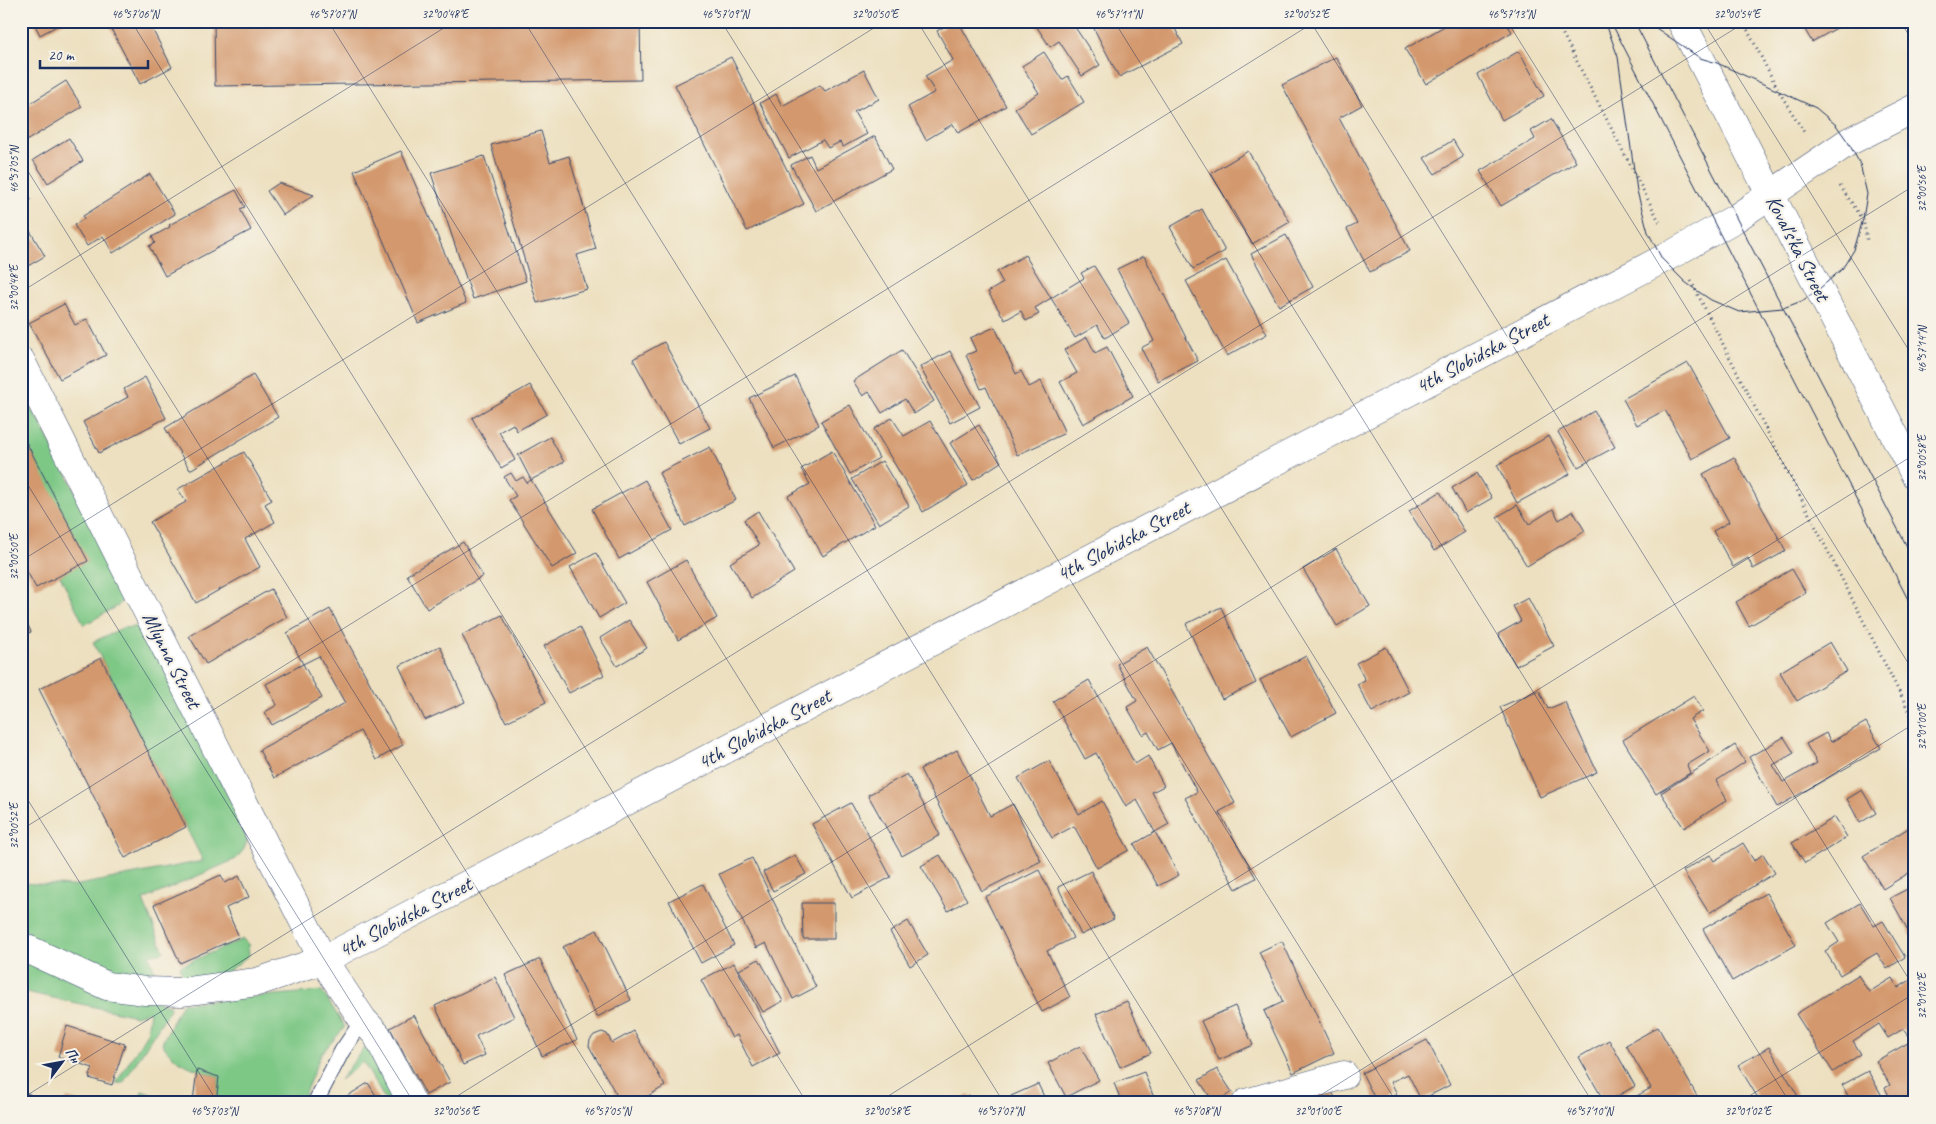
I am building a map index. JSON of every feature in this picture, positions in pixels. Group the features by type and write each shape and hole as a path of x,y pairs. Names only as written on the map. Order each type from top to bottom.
{"street":[{"name":"Koval's'ka Street","path":"1681,21 1915,474"},
{"name":"4th Slobidska Street","path":"21,946 107,986 145,991 181,992 257,982 323,960 1676,252 1772,195 1848,142 1915,108"},
{"name":"Mlynna Street","path":"21,361 323,960 363,1020 377,1035 412,1103"},
{"path":"1246,1103 1344,1075"}],"lane":[{"path":"315,1103 342,1051 363,1020"}],"path":[{"path":"1556,21 1676,252 1915,722"}],"green space":[{"path":"21,385 127,592 118,606 84,625 60,575 87,561 21,433"},
{"path":"144,626 249,836 244,849 236,859 143,900 164,952 149,955 158,982 121,979 21,935 21,883 73,886 203,861 93,642 122,628"},
{"path":"243,939 248,944 249,955 226,973 184,980 180,966"},
{"path":"21,957 169,1005 170,1009 123,1083 116,1083 147,1033 150,1011 136,1016 21,991"},
{"path":"322,991 345,1027 321,1054 301,1103 223,1103 216,1100 219,1077 194,1069 180,1061 162,1043 182,1003"},
{"path":"373,1047 404,1103 387,1103 363,1062 340,1080 363,1049"},
{"path":"142,1091 176,1103 138,1103"}],"building":[{"path":"33,21 66,21 40,35"},
{"path":"107,21 148,21 172,67 140,84"},
{"path":"214,21 640,21 641,80 215,86"},
{"path":"953,21 958,21 1006,106 958,133 953,124 926,140 908,107 935,92 925,76 953,60 937,31"},
{"path":"1033,21 1071,21 1100,65 1082,76 1059,41 1050,47"},
{"path":"1090,21 1171,21 1183,44 1119,77"},
{"path":"1453,21 1505,21 1512,32 1426,84 1405,49"},
{"path":"1800,21 1849,21 1812,42"},
{"path":"1519,51 1544,96 1502,120 1478,75"},
{"path":"1044,52 1062,80 1068,76 1084,102 1031,134 1015,108 1039,93 1022,66"},
{"path":"731,57 804,204 747,231 675,85"},
{"path":"1336,57 1362,105 1339,118 1410,251 1370,272 1347,229 1357,224 1282,85"},
{"path":"864,70 879,99 854,112 867,134 843,147 840,142 828,148 823,140 789,158 760,103 776,94 782,106 820,85 825,91"},
{"path":"66,81 82,107 21,144 21,109"},
{"path":"1551,119 1576,162 1501,206 1480,171 1535,139 1531,131"},
{"path":"541,131 550,162 569,156 596,249 577,255 587,289 537,303 491,145"},
{"path":"875,136 892,169 816,211 791,165 810,155 816,168"},
{"path":"69,138 83,161 48,183 33,160"},
{"path":"1453,140 1463,157 1435,174 1424,158"},
{"path":"401,151 466,303 418,323 354,171"},
{"path":"1248,151 1290,222 1252,244 1211,173"},
{"path":"484,156 526,281 473,299 431,173"},
{"path":"150,174 175,214 113,253 103,236 87,246 74,225 84,219 83,216"},
{"path":"279,183 314,195 283,215 267,191"},
{"path":"21,184 31,200 21,206"},
{"path":"236,190 245,207 240,209 251,230 165,276 149,246 155,243 152,237 170,227 169,225"},
{"path":"1202,209 1225,251 1193,269 1170,227"},
{"path":"21,216 45,256 21,270"},
{"path":"1286,235 1313,287 1279,306 1251,254"},
{"path":"1915,243 1915,255 1910,246"},
{"path":"1025,255 1051,298 1035,308 1039,314 1026,321 1021,311 1005,320 988,292 1003,283 997,272"},
{"path":"1144,256 1198,361 1158,381 1141,348 1154,341 1117,269"},
{"path":"1226,260 1267,334 1227,356 1186,281"},
{"path":"1094,266 1129,323 1105,338 1097,325 1075,338 1051,298 1084,278 1081,273"},
{"path":"64,304 75,325 87,319 106,355 60,379 29,323"},
{"path":"995,327 1016,374 1021,371 1029,387 1041,381 1065,433 1017,455 986,387 981,389 966,355 976,351 970,338"},
{"path":"1087,337 1095,353 1107,347 1133,396 1083,424 1060,382 1077,373 1064,350"},
{"path":"664,342 710,428 679,444 633,359"},
{"path":"902,350 934,401 914,414 905,399 882,413 869,392 863,396 853,381"},
{"path":"950,351 980,407 950,423 920,367"},
{"path":"1688,363 1730,438 1692,459 1665,410 1637,425 1623,399"},
{"path":"253,375 278,417 190,470 165,428"},
{"path":"795,376 819,425 774,448 749,398"},
{"path":"145,377 166,418 99,453 83,422 128,397 124,389"},
{"path":"530,385 547,414 517,431 513,424 499,432 515,460 501,468 472,418"},
{"path":"850,405 879,458 850,474 821,421"},
{"path":"1594,411 1615,447 1578,467 1558,432"},
{"path":"892,418 904,436 930,421 968,485 923,512 874,429"},
{"path":"979,425 1001,462 973,480 950,443"},
{"path":"23,436 88,561 36,588 21,560 21,437"},
{"path":"1549,436 1570,474 1517,503 1497,465"},
{"path":"550,437 564,462 531,480 518,455"},
{"path":"710,447 736,500 685,526 659,473"},
{"path":"832,451 875,525 823,556 788,496 810,484 801,469"},
{"path":"244,452 272,500 265,504 275,522 245,539 260,567 196,603 150,522 186,502 178,489"},
{"path":"1734,457 1786,551 1753,569 1748,558 1733,567 1713,531 1729,522 1703,474"},
{"path":"882,461 909,506 879,524 852,479"},
{"path":"511,473 516,481 523,477 527,483 531,480 577,553 552,568 509,500 516,496 504,477"},
{"path":"1477,473 1492,498 1466,513 1452,488"},
{"path":"645,480 672,530 619,559 592,509"},
{"path":"1440,492 1465,532 1434,551 1409,511"},
{"path":"1517,505 1529,524 1553,509 1559,520 1573,511 1585,531 1527,566 1497,517"},
{"path":"758,511 794,572 752,598 730,563 759,545 744,520"},
{"path":"463,542 483,576 427,609 407,575"},
{"path":"1336,549 1370,606 1337,626 1303,569"},
{"path":"596,553 625,603 599,618 570,567"},
{"path":"686,560 717,618 678,640 647,582"},
{"path":"1792,569 1806,593 1749,626 1736,602"},
{"path":"271,589 287,617 206,664 189,636"},
{"path":"1528,598 1554,646 1516,666 1498,634 1521,621 1513,606"},
{"path":"1221,607 1256,683 1222,699 1186,624"},
{"path":"21,609 31,632 21,636"},
{"path":"330,609 403,745 376,760 360,731 274,778 259,750 345,703 319,656 303,664 287,633"},
{"path":"502,615 546,702 506,722 462,635"},
{"path":"629,620 647,648 617,666 600,638"},
{"path":"580,627 604,675 569,693 544,646"},
{"path":"1830,642 1847,671 1797,701 1780,672"},
{"path":"440,646 465,702 425,720 399,666"},
{"path":"1147,647 1235,803 1219,812 1256,878 1236,889 1185,798 1197,792 1171,743 1158,750 1148,732 1143,735 1127,707 1137,701 1117,664"},
{"path":"1386,647 1409,692 1372,712 1357,684 1365,680 1356,663"},
{"path":"1306,656 1336,713 1291,737 1260,680"},
{"path":"101,658 186,827 125,858 39,689"},
{"path":"303,664 322,698 272,725 265,712 277,705 266,684"},
{"path":"1089,680 1135,764 1148,756 1164,786 1152,792 1169,824 1155,832 1137,800 1126,807 1096,753 1085,759 1053,701"},
{"path":"1539,690 1548,709 1565,702 1597,772 1540,797 1500,707"},
{"path":"1694,696 1703,711 1690,719 1710,751 1687,765 1690,773 1656,794 1623,740"},
{"path":"1866,722 1881,748 1777,807 1749,757 1784,737 1794,753 1773,765 1783,782 1817,763 1806,744 1826,733 1831,742"},
{"path":"1735,745 1745,762 1716,781 1727,800 1684,828 1661,793"},
{"path":"957,750 990,816 1013,804 1041,861 982,891 920,769"},
{"path":"1049,761 1079,814 1102,801 1129,850 1097,868 1074,826 1052,838 1018,778"},
{"path":"907,774 940,835 902,856 868,795"},
{"path":"1862,790 1876,813 1860,823 1847,799"},
{"path":"851,803 891,877 852,898 812,824"},
{"path":"1835,817 1847,837 1805,863 1792,843"},
{"path":"1915,824 1915,869 1883,889 1863,856"},
{"path":"1155,832 1179,875 1158,886 1134,844"},
{"path":"1743,843 1754,861 1763,854 1775,873 1709,913 1683,871 1710,855 1714,861"},
{"path":"795,855 806,874 773,891 763,872"},
{"path":"940,855 967,900 948,911 921,866"},
{"path":"752,858 816,987 793,999 766,943 756,948 719,874"},
{"path":"1039,870 1073,938 1047,951 1070,997 1042,1012 985,897"},
{"path":"1091,871 1114,919 1081,935 1058,887"},
{"path":"221,875 225,883 239,876 249,897 226,908 239,937 180,963 154,905"},
{"path":"703,884 734,945 701,963 669,901"},
{"path":"1915,885 1915,943 1890,898"},
{"path":"1766,893 1796,945 1732,981 1703,929"},
{"path":"802,903 834,903 834,939 803,939"},
{"path":"1860,903 1874,926 1883,921 1905,957 1887,969 1877,953 1840,975 1825,951 1839,942 1827,923"},
{"path":"908,921 928,955 910,966 890,932"},
{"path":"597,930 631,1000 597,1017 563,947"},
{"path":"1282,941 1334,1053 1293,1073 1264,1011 1283,1002 1259,952"},
{"path":"540,959 577,1040 542,1056 505,975"},
{"path":"759,959 783,1001 763,1012 739,970"},
{"path":"734,963 780,1053 753,1067 737,1035 732,1038 701,980"},
{"path":"1858,975 1869,992 1892,978 1898,988 1915,977 1915,1035 1910,1039 1903,1029 1888,1038 1879,1024 1853,1041 1861,1054 1833,1072 1796,1014"},
{"path":"495,977 514,1017 476,1036 485,1055 463,1065 435,1006"},
{"path":"1127,1001 1151,1053 1120,1067 1096,1014"},
{"path":"1235,1006 1253,1045 1219,1060 1201,1021"},
{"path":"414,1015 450,1082 426,1095 390,1028"},
{"path":"67,1026 125,1044 112,1085 89,1078 93,1068 58,1057"},
{"path":"1658,1027 1701,1103 1638,1103 1635,1097 1651,1088 1626,1045"},
{"path":"634,1031 665,1086 636,1103 621,1103 589,1046 590,1040 594,1035 602,1032 607,1034 612,1043"},
{"path":"1915,1039 1915,1103 1893,1103 1885,1088 1890,1085 1876,1061"},
{"path":"21,1040 25,1041 21,1051"},
{"path":"1427,1040 1450,1085 1421,1100 1408,1074 1391,1082 1397,1094 1381,1103 1377,1103 1362,1073"},
{"path":"1609,1040 1635,1086 1605,1103 1579,1057"},
{"path":"1080,1046 1099,1080 1066,1097 1048,1063"},
{"path":"1769,1047 1802,1103 1761,1103 1738,1065"},
{"path":"1217,1069 1232,1092 1214,1103 1199,1080"},
{"path":"197,1070 219,1077 216,1103 193,1101"},
{"path":"1868,1071 1886,1103 1852,1103 1842,1085"},
{"path":"1144,1072 1156,1103 1122,1103 1114,1083"},
{"path":"368,1083 381,1103 336,1103"},
{"path":"1038,1084 1047,1103 1014,1103 1011,1096"},
{"path":"1330,1088 1338,1103 1303,1103"},
{"path":"21,1092 30,1094 28,1103 21,1103"},
{"path":"969,1095 974,1103 955,1103"},
{"path":"67,1098 81,1102 81,1103 65,1103"}],"tram line":[{"path":"1605,21 1618,57 1637,191 1648,232 1662,259 1696,290 1711,300 1739,312 1783,308 1802,301 1842,269 1854,250 1863,219 1867,194 1860,164 1836,125 1816,108 1717,63 1700,58 1656,28 1650,21"},
{"path":"1634,21 1915,562"},
{"path":"1614,28 1915,613"}]}
